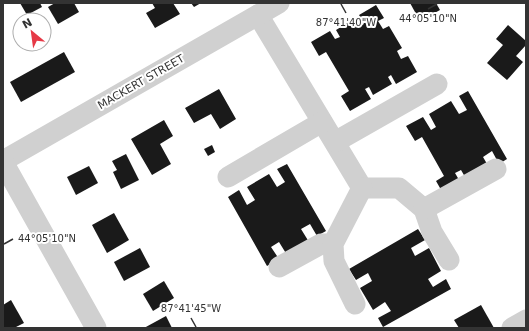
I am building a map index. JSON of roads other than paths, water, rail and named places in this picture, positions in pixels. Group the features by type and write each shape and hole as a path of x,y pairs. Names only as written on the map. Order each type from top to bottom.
{"street":[{"name":"MACKERT STREET","path":"3,161 279,3"},
{"path":"258,15 362,188"},
{"path":"335,142 437,84"},
{"path":"228,177 322,122"},
{"path":"3,161 96,328"},
{"path":"424,210 496,169"},
{"path":"362,188 399,188 424,210 432,232 449,260"},
{"path":"355,304 334,262 333,244 362,188"},
{"path":"279,267 321,244 333,244"},
{"path":"512,328 526,320"}]}
